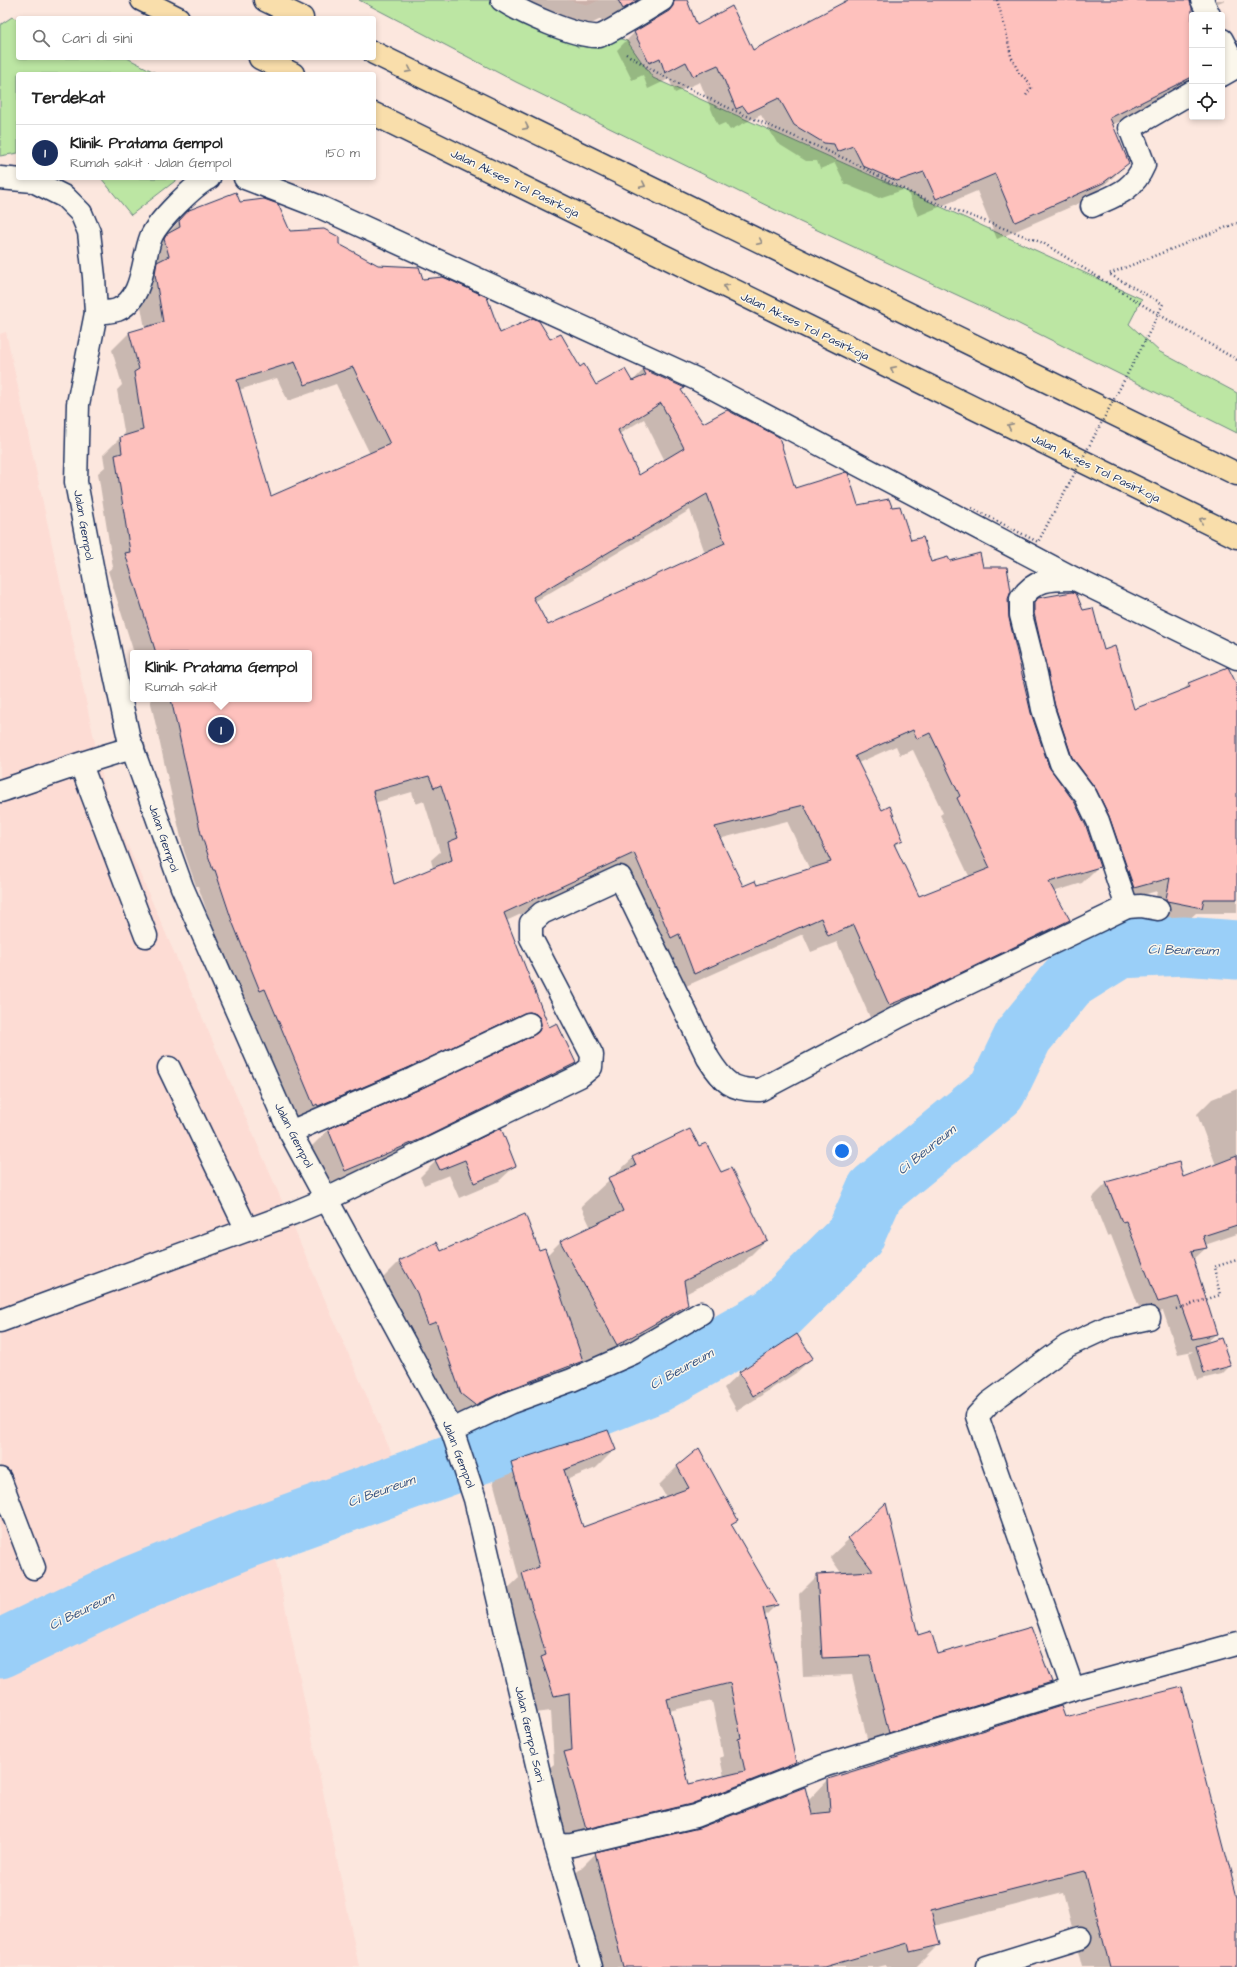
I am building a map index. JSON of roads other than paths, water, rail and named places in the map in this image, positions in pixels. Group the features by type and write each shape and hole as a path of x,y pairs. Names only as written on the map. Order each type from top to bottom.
{"highway":[{"path":"142,0 174,16"},
{"path":"265,0 298,16"},
{"path":"376,54 1237,474"},
{"path":"264,60 288,72"},
{"name":"Jalan Akses Tol Pasirkoja","path":"376,115 1237,537"}],"street":[{"path":"502,0 516,9 555,26 582,34 599,36 662,0"},
{"path":"1202,0 1208,12"},
{"path":"1225,46 1236,67 1225,73"},
{"path":"1092,206 1120,194 1132,185 1139,176 1144,165 1130,128 1189,94"},
{"name":"Jalan Gempol","path":"0,178 16,179"},
{"name":"Jalan Gempol","path":"22,180 33,181 65,197 81,213 89,232 96,313 78,404 76,482 96,587 129,739 182,887 290,1132 452,1430 475,1499"},
{"path":"96,313 117,310 129,303 136,292 152,236 172,209 207,180"},
{"path":"250,180 320,207 696,379 1075,579 1237,658"},
{"path":"1075,579 1049,579 1033,585 1021,599 1021,615 1043,709 1061,763 1086,796 1098,821 1127,907"},
{"path":"0,791 81,765 105,755 133,748"},
{"path":"81,765 146,936"},
{"path":"0,1321 327,1199 580,1076 591,1067 592,1055 532,938 530,923 542,913 620,877 708,1058 717,1072 727,1082 735,1088 746,1090 760,1090 900,1016 1127,907 1141,906 1158,909"},
{"path":"290,1132 413,1079 529,1024"},
{"path":"169,1068 247,1230"},
{"path":"452,1430 509,1403 572,1380 633,1353 701,1313"},
{"path":"1073,1689 977,1416 989,1403 1067,1346 1108,1327 1149,1318"},
{"path":"0,1480 34,1568"},
{"name":"Jalan Gempol Sari","path":"475,1499 556,1846 591,1967"},
{"path":"556,1846 572,1845 695,1816 826,1765 1073,1689 1237,1644"},
{"path":"988,1967 1080,1938"}],"waterway":[{"name":"Ci Beureum","path":"0,1649 133,1585 249,1538 481,1454 655,1384 775,1316 855,1236 875,1191 997,1091 1024,1035 1068,981 1119,949 1184,946 1237,950"}],"place":[{"name":"Klinik Pratama Gempol","path":"221,730"}]}
